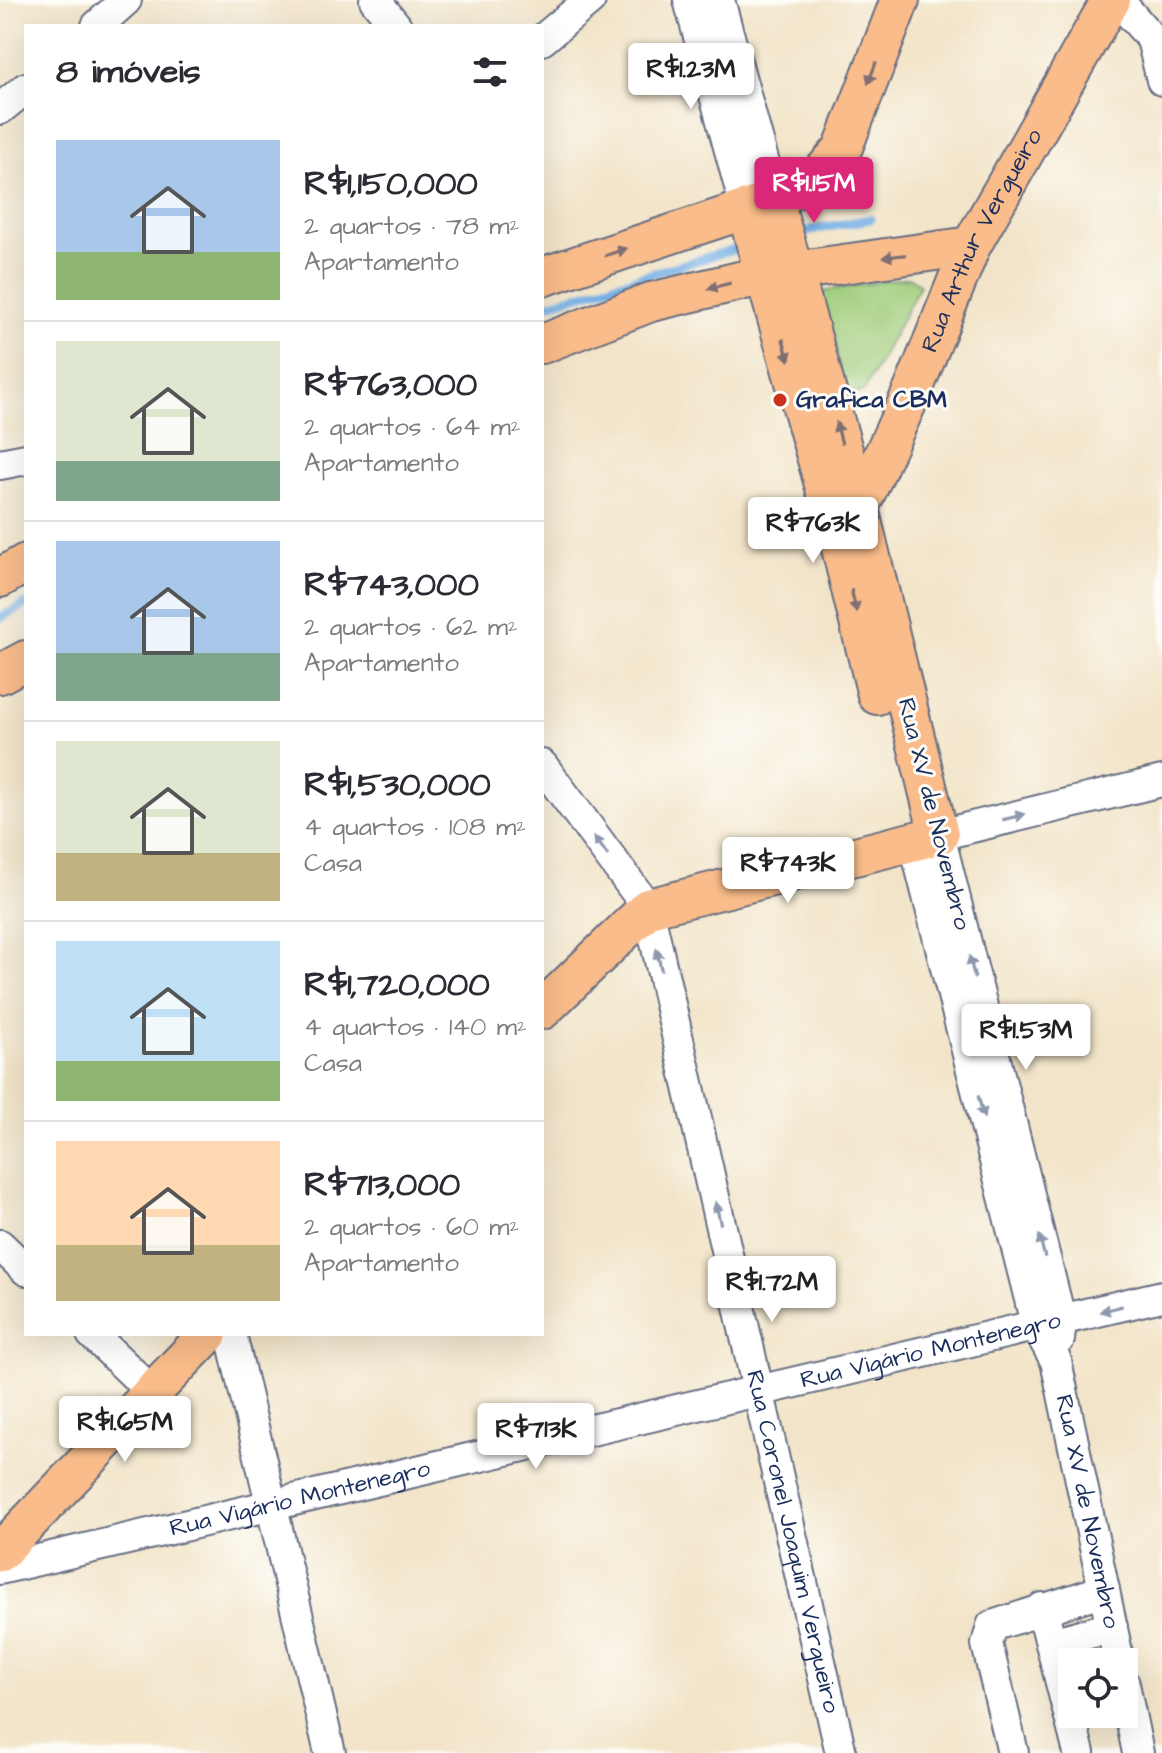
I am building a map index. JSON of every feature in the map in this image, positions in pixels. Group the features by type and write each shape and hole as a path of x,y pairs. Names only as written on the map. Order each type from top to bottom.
{"main road":[{"path":"544,276 760,204 818,177 842,150 900,0"},
{"name":"Rua Arthur Vergueiro","path":"846,512 914,388 971,246 1111,0"},
{"name":"Rua XV de Novembro","path":"760,204 846,512 926,838"},
{"path":"544,343 651,302 780,272 971,246"},
{"path":"0,578 24,564"},
{"path":"0,674 24,661"},
{"path":"544,1008 648,908 926,838"},
{"path":"0,1552 206,1336"}],"street":[{"path":"99,24 126,0"},
{"path":"375,0 394,24"},
{"path":"544,38 590,0"},
{"path":"689,0 760,204"},
{"path":"719,0 760,204"},
{"path":"1118,0 1152,39 1162,80"},
{"path":"0,109 24,90"},
{"path":"0,464 24,459"},
{"path":"544,768 648,908"},
{"path":"926,838 1162,781"},
{"name":"Rua XV de Novembro","path":"926,838 1049,1324 1116,1648"},
{"name":"Rua Coronel Joaquim Vergueiro","path":"648,908 841,1753"},
{"path":"0,1245 24,1268"},
{"name":"Rua Vigário Montenegro","path":"0,1569 1162,1296"},
{"path":"94,1336 151,1391"},
{"path":"231,1336 330,1753"},
{"path":"1013,1753 987,1644 992,1626 1104,1590"},
{"path":"1042,1608 1079,1753"},
{"path":"1051,1643 1112,1627"},
{"path":"1133,1728 1138,1753"}],"green space":[{"path":"909,277 920,285 864,391 847,396 821,296 828,290"}],"waterway":[{"path":"791,234 870,219"},
{"path":"544,305 749,245"},
{"path":"0,618 24,605"}],"place":[{"name":"Grafica CBM","path":"780,400"}]}
